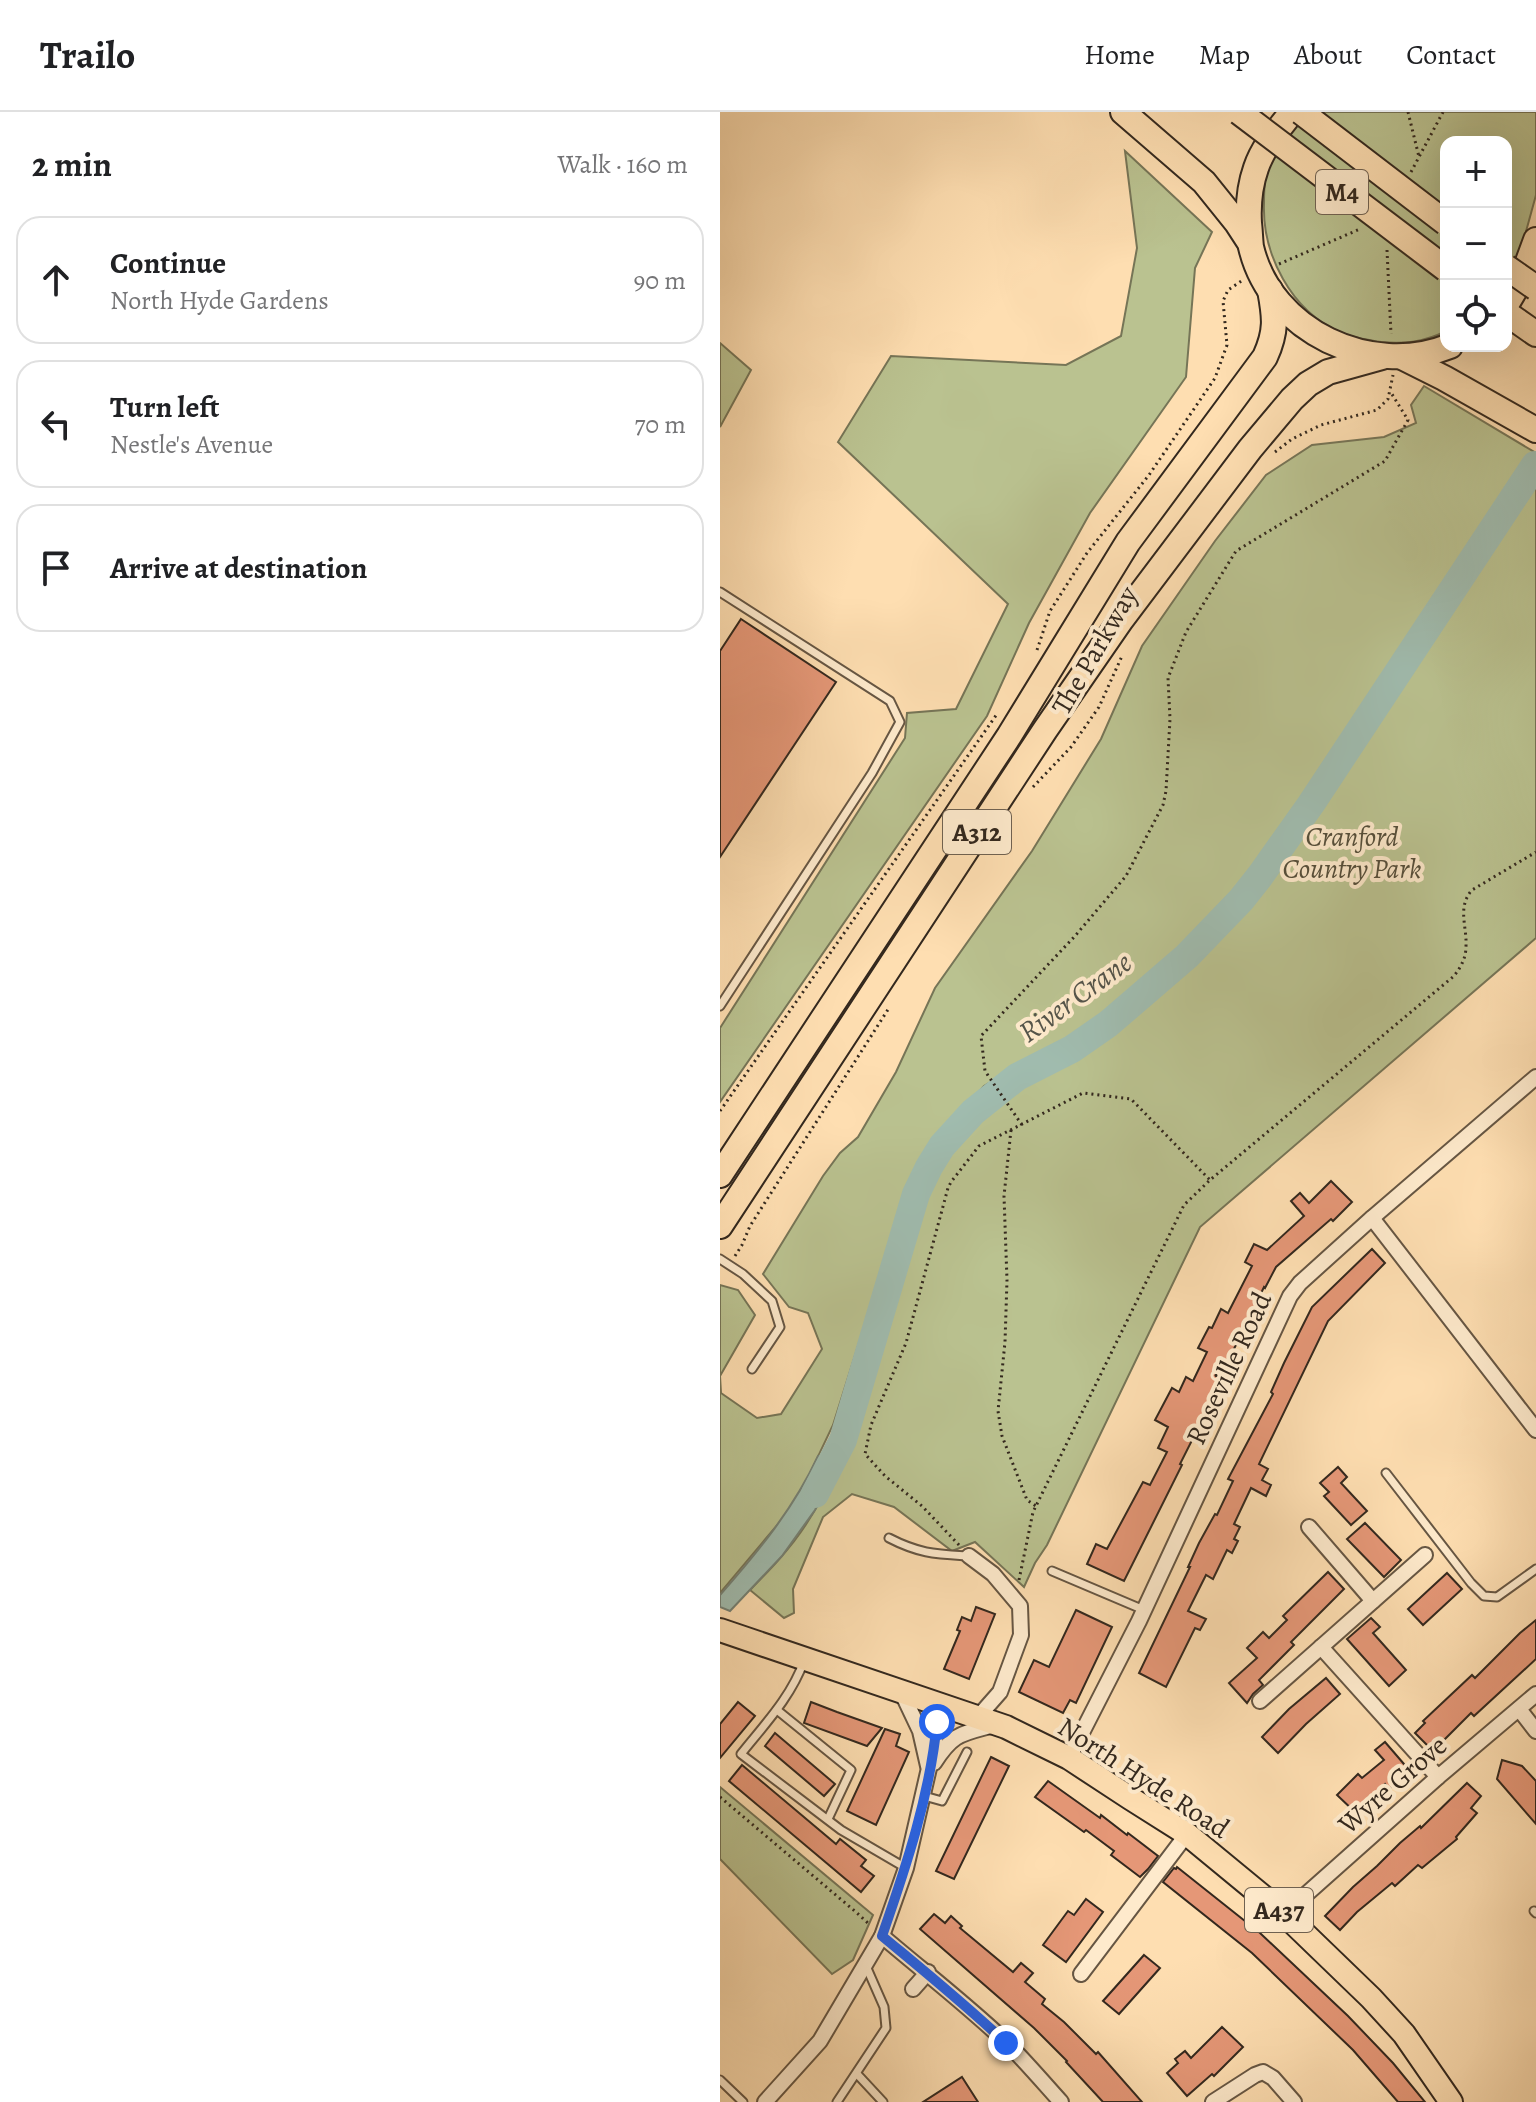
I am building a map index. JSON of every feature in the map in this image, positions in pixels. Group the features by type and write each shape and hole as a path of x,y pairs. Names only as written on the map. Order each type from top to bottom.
{"highway":[{"path":"1123,112 1204,182 1251,245"},
{"name":"M4","path":"1239,112 1440,264"},
{"name":"A312","path":"1292,112 1272,137 1255,170 1250,194 1251,245 1270,290 1300,324 1341,346 1392,358 1440,349"},
{"name":"M4","path":"1301,112 1440,218"},
{"path":"1512,295 1522,278 1536,240"},
{"path":"1512,271 1536,288"},
{"name":"The Parkway","path":"720,1175 1009,736 1128,542 1265,357 1275,332 1270,290"},
{"path":"1512,317 1536,334"},
{"path":"1392,358 1444,378 1526,424"},
{"name":"The Parkway","path":"720,1226 1045,730 1121,620 1250,449 1308,384 1328,372 1392,358"}],"main road":[{"name":"North Hyde Road","path":"720,1630 988,1721 1069,1758 1187,1834 1284,1914 1371,1998 1404,2034 1451,2102"}],"street":[{"name":"Roseville Road","path":"1069,1758 1144,1610 1290,1296 1300,1283 1372,1218 1535,1081"},
{"path":"1372,1218 1536,1430"},
{"path":"1309,1527 1373,1601"},
{"path":"1260,1701 1425,1555"},
{"path":"929,1770 945,1745 988,1721 1021,1635 1020,1606 993,1574 969,1556"},
{"path":"1321,1647 1438,1777"},
{"path":"901,1691 920,1731 929,1770"},
{"name":"Wyre Grove","path":"1284,1914 1536,1694"},
{"path":"765,2102 820,2041 882,1936 906,1868 924,1796 939,1704"},
{"path":"1519,1709 1536,1731"},
{"path":"1081,1974 1187,1834"},
{"path":"882,1936 928,1972 1006,2043 1061,2102"},
{"path":"913,1989 928,1972"},
{"path":"1213,2102 1263,2072 1273,2078 1294,2102"}],"lane":[{"path":"720,592 890,701 900,722 872,773 720,1006"},
{"path":"720,1259 743,1274 772,1301 780,1327 752,1369"},
{"path":"1386,1473 1484,1596 1497,1597 1536,1569"},
{"path":"889,1538 927,1554 969,1556"},
{"path":"1052,1571 1144,1610"},
{"path":"805,1659 797,1680 777,1710 741,1754 841,1830 906,1868"},
{"path":"777,1710 851,1770 828,1819"},
{"path":"924,1796 942,1801 967,1752"},
{"path":"837,2102 886,2028 884,2007 865,1964"},
{"path":"857,2074 883,2102"},
{"path":"720,2080 743,2102"}],"path":[{"path":"1408,112 1419,157"},
{"path":"1406,181 1443,112"},
{"path":"1276,265 1372,224"},
{"path":"1267,458 1292,439 1321,425 1377,410 1388,399 1392,358 1387,249"},
{"name":"The Parkway","path":"1036,654 1052,607 1087,553 1149,475 1215,378 1227,345 1223,301 1232,286 1248,278"},
{"path":"1022,1125 985,1071 981,1036 1075,936 1126,876 1163,805 1166,791 1170,719 1168,678 1186,632 1236,551 1385,461 1408,420 1390,391"},
{"name":"The Parkway","path":"1025,795 1078,739 1104,699 1123,654"},
{"path":"720,1111 997,714"},
{"path":"1021,1570 1036,1506 1184,1205 1454,976 1463,963 1466,948 1463,905 1466,897 1472,890 1536,852"},
{"path":"736,1253 750,1226 892,1003"},
{"path":"969,1556 922,1506 885,1476 865,1454 871,1425 906,1343 951,1182 979,1146 1083,1093 1131,1099 1210,1180"},
{"path":"1011,1130 1004,1196 1007,1280 998,1411 1002,1436 1027,1500 1036,1506"},
{"path":"720,1797 882,1936"}],"green space":[{"path":"1308,112 1536,112 1536,195 1522,246 1512,267 1512,136 1440,136 1440,334 1398,343 1340,332 1323,323 1294,295 1274,261 1268,242 1264,198 1266,176 1271,160"},
{"path":"1125,151 1212,232 1195,268 1186,377 1090,513 1029,623 987,716 720,1102 720,1028 905,738 907,713 956,709 1008,604 838,442 891,356 1066,365 1121,336 1137,248"},
{"path":"720,343 751,370 720,427"},
{"name":"Cranford Country Park","path":"1424,386 1536,453 1536,938 1200,1227 1024,1587 975,1542 952,1551 894,1507 852,1494 823,1517 793,1589 794,1613 784,1618 750,1590 792,1544 830,1482 851,1432 932,1172 971,1127 1016,1088 1004,1074 984,1086 934,1139 909,1185 833,1425 805,1484 784,1517 720,1593 720,1376 721,1393 757,1418 781,1414 822,1349 808,1313 789,1307 763,1274 823,1176 840,1153 858,1137 896,1072 935,988 1032,851 1101,739 1142,646 1215,541 1266,475 1312,445 1384,437 1416,423 1411,405"},
{"path":"720,1285 738,1290 755,1315 720,1376"},
{"path":"720,1787 873,1915 853,1960 832,1974 720,1859"}],"shaded area":[{"path":"818,1456 839,1465 815,1510 782,1556 730,1611 720,1607 720,1595 774,1529 798,1494"}],"building":[{"path":"741,619 836,682 720,857 720,651"},
{"path":"1331,1181 1352,1202 1276,1267 1124,1581 1087,1564 1096,1544 1107,1549 1143,1482 1150,1485 1167,1452 1158,1448 1168,1427 1155,1420 1172,1388 1179,1392 1186,1377 1193,1381 1207,1352 1198,1348 1221,1309 1228,1313 1252,1266 1245,1262 1254,1244 1267,1250 1304,1216 1291,1201 1300,1193 1309,1203"},
{"path":"1372,1249 1385,1263 1328,1321 1259,1464 1268,1469 1262,1480 1271,1485 1266,1496 1251,1488 1234,1524 1240,1527 1232,1553 1227,1550 1213,1579 1206,1575 1188,1611 1206,1619 1200,1630 1195,1628 1166,1687 1139,1673 1199,1543 1233,1481 1228,1479 1273,1394 1271,1392 1284,1363 1312,1307"},
{"path":"1338,1467 1347,1477 1341,1483 1367,1511 1351,1525 1324,1496 1329,1492 1320,1483"},
{"path":"1365,1523 1401,1560 1384,1577 1347,1539"},
{"path":"1328,1572 1344,1589 1291,1642 1294,1645 1259,1680 1263,1685 1247,1703 1229,1683 1257,1658 1247,1648 1263,1632 1269,1638 1287,1620 1283,1616"},
{"path":"1447,1573 1462,1589 1423,1625 1408,1609"},
{"path":"976,1607 995,1614 969,1679 944,1669 960,1631 957,1630 962,1617 971,1621"},
{"path":"1076,1610 1112,1627 1076,1703 1070,1700 1063,1713 1019,1692 1034,1660 1049,1667"},
{"path":"1371,1618 1380,1627 1373,1633 1406,1670 1389,1686 1347,1639"},
{"path":"1536,1620 1536,1659 1474,1716 1471,1713 1433,1751 1415,1733 1425,1723 1423,1721 1472,1675 1475,1678"},
{"path":"1326,1678 1340,1694 1278,1753 1262,1737"},
{"path":"738,1702 755,1716 720,1758 720,1724"},
{"path":"811,1702 882,1728 867,1746 804,1723"},
{"path":"885,1729 900,1734 896,1746 909,1752 876,1825 847,1811"},
{"path":"775,1733 835,1784 824,1796 765,1746"},
{"path":"1385,1742 1410,1771 1389,1789 1385,1784 1356,1813 1337,1795 1358,1774 1362,1778 1384,1760 1375,1750"},
{"path":"991,1757 1009,1766 954,1879 936,1871"},
{"path":"1502,1760 1522,1766 1536,1781 1536,1824 1497,1779"},
{"path":"742,1765 836,1844 840,1839 866,1860 861,1866 874,1876 861,1892 729,1781"},
{"path":"1048,1781 1158,1856 1148,1869 1140,1877 1111,1855 1114,1851 1035,1797"},
{"path":"1467,1783 1481,1796 1471,1808 1477,1813 1457,1839 1422,1868 1418,1865 1395,1886 1392,1883 1340,1930 1325,1916 1353,1887"},
{"path":"1177,1867 1260,1933 1348,2016 1425,2102 1398,2102 1353,2050 1252,1953 1163,1882"},
{"path":"1086,1899 1103,1912 1066,1962 1043,1945 1068,1911 1074,1915"},
{"path":"934,1914 945,1923 951,1916 962,1926 960,1928 1013,1972 1021,1963 1033,1973 1025,1982 1045,1999 1042,2004 1096,2054 1098,2052 1142,2102 1103,2102 1034,2028 920,1929"},
{"path":"1144,1955 1160,1968 1119,2014 1103,2001"},
{"path":"1222,2027 1243,2047 1214,2076 1212,2074 1187,2096 1167,2073 1178,2063 1175,2059 1185,2051 1191,2058"},
{"path":"962,2077 978,2102 923,2102"}],"waterway":[{"name":"River Crane","path":"815,1494 843,1440 916,1194 942,1146 973,1112 1017,1077 1072,1049 1108,1024 1187,956 1241,900 1311,804 1535,465"}],"route":[{"path":"937,1722 924,1796 906,1868 882,1936 928,1972 1006,2043"}]}
